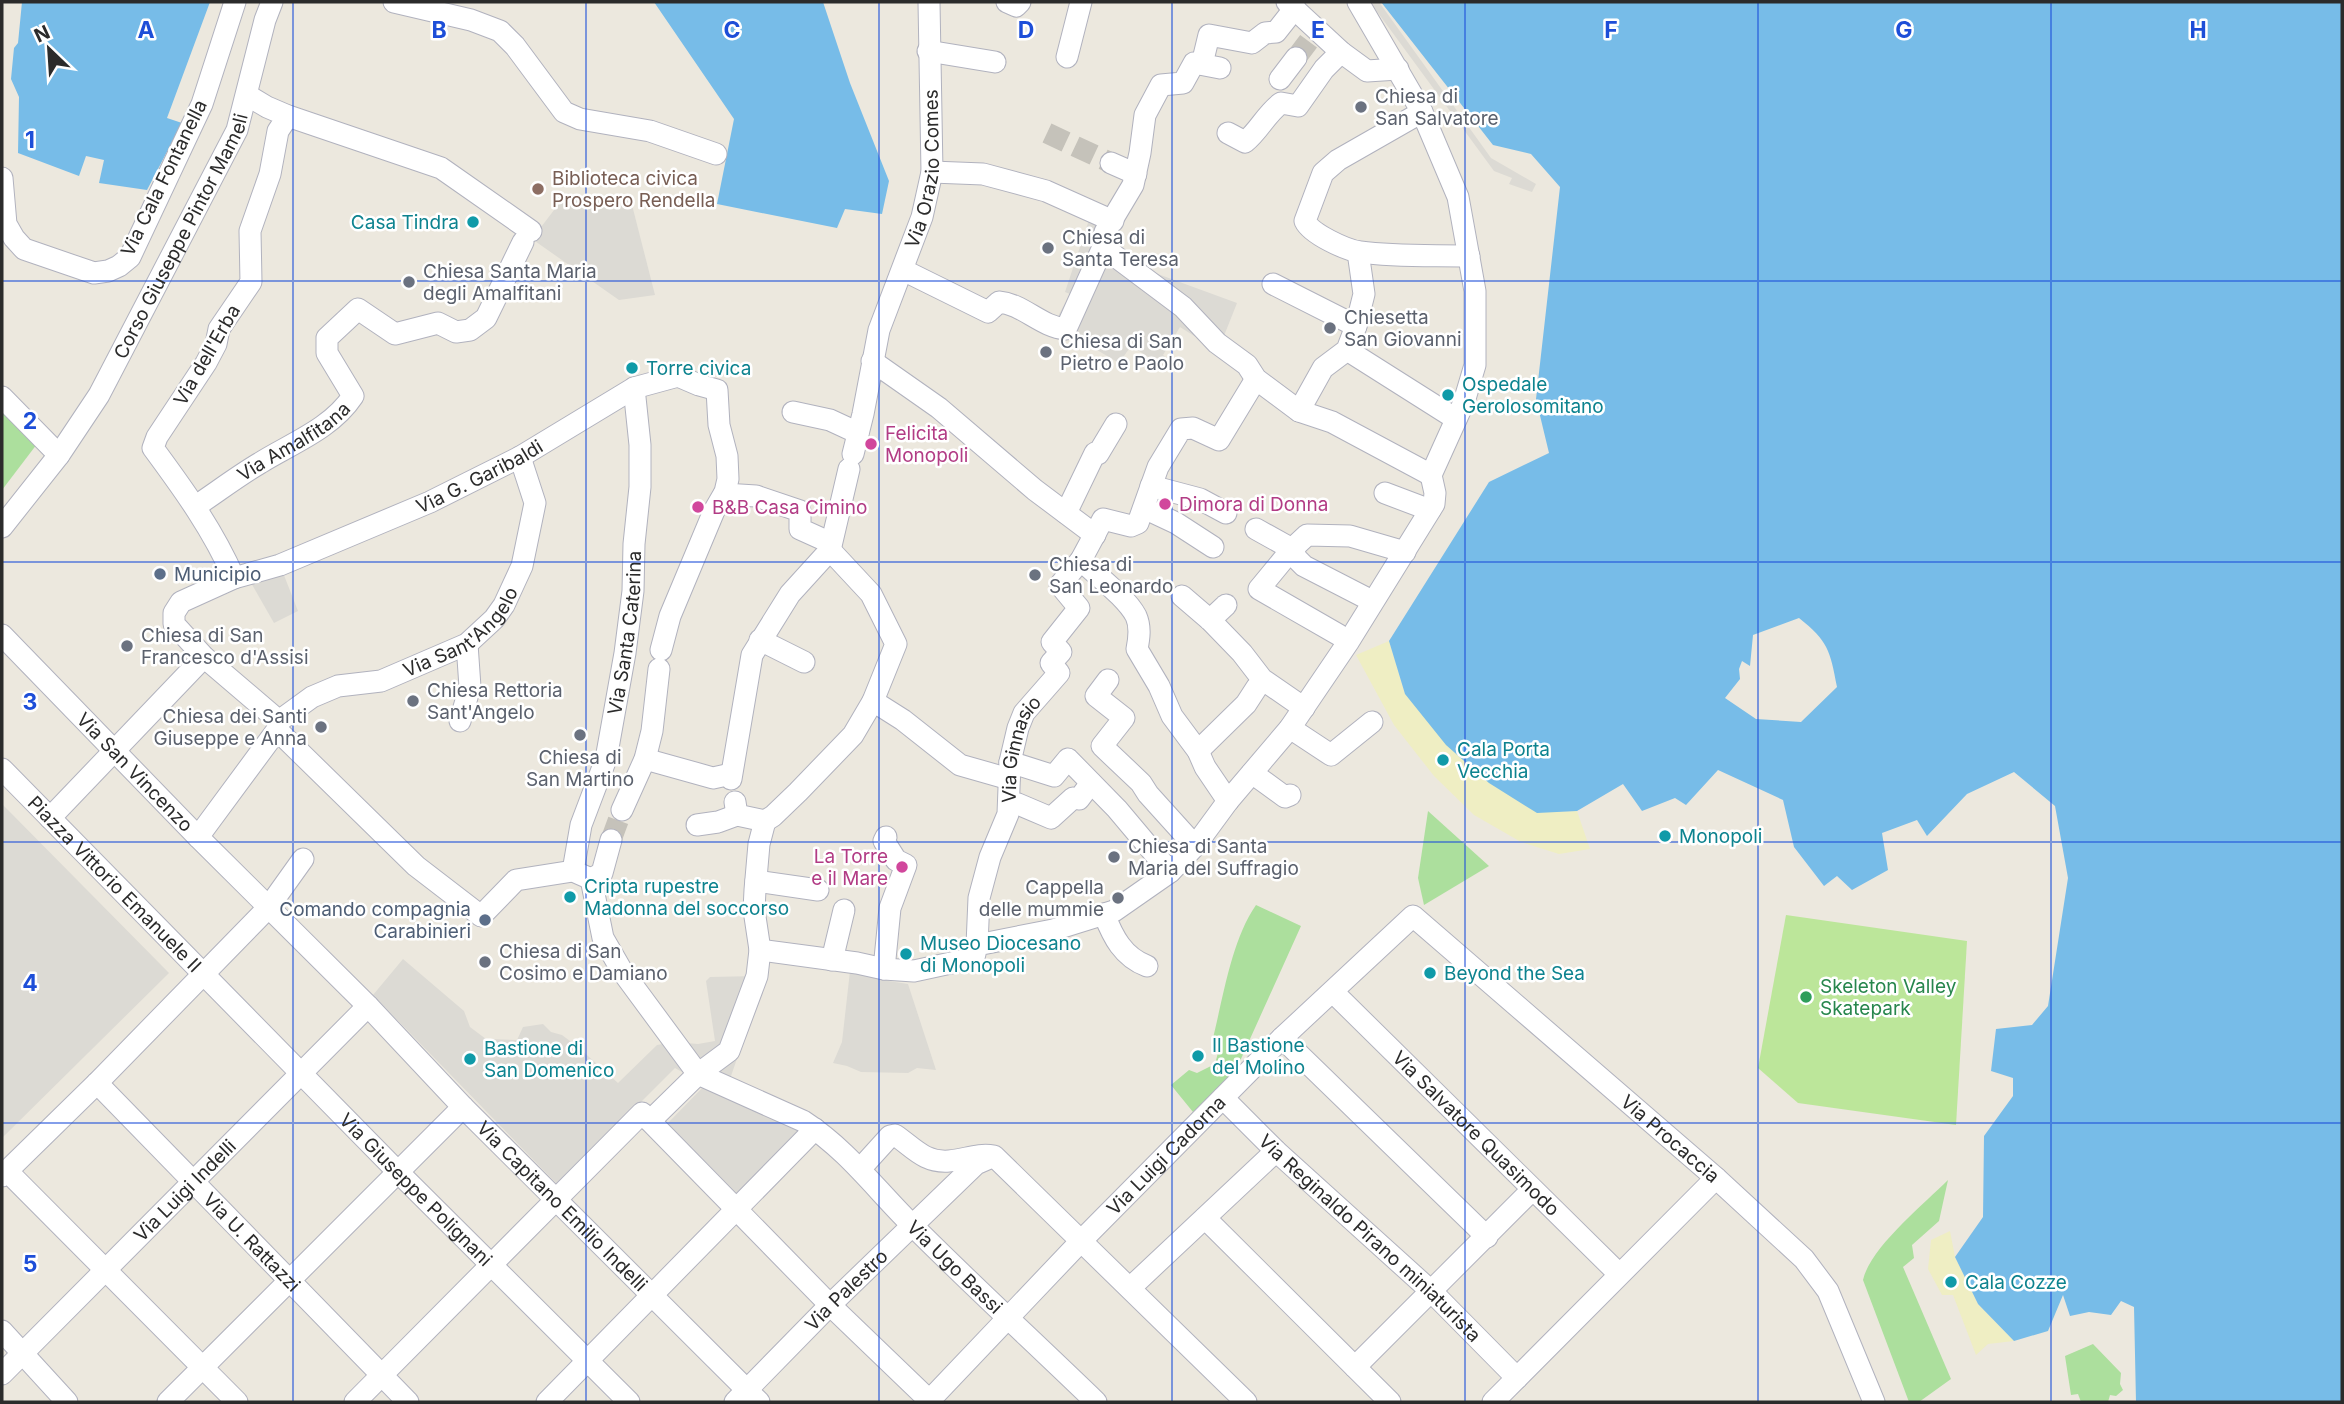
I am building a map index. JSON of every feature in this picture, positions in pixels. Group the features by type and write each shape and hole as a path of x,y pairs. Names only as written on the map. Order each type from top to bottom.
{"street":[{"name":"Via Cala Fontanella","path":"2,178 6,224 24,248 94,273 119,266 130,257 202,104 234,2"},
{"name":"Corso Giuseppe Pintor Mameli","path":"2,527 59,455 99,395 237,130 272,2"},
{"path":"394,2 471,20 500,31 515,46 564,112 580,119 650,131 716,154"},
{"name":"Via Orazio Comes","path":"831,547 879,330 922,217 932,172 929,2"},
{"path":"1007,2 1016,6 1020,2"},
{"path":"1067,57 1081,2"},
{"path":"760,950 914,971 974,958 977,945 1053,929 1114,911 1170,872 1195,846 1228,800 1290,728 1343,638 1405,552 1434,503 1431,475 1464,402 1475,365 1475,291 1458,197 1422,112 1358,2"},
{"path":"903,270 988,312 999,302 1009,303 1055,328 1066,329 1103,247 1105,232 1133,185 1145,115 1161,85 1183,83 1194,63 1211,66 1209,35 1252,43 1265,33 1276,32 1291,5 1341,52 1367,71 1398,69"},
{"path":"928,51 995,62"},
{"path":"1228,133 1245,142 1281,103 1298,106 1324,69 1341,52"},
{"path":"1280,79 1296,58"},
{"path":"247,94 288,116"},
{"path":"1422,112 1338,160 1323,173 1305,221 1316,234 1358,252 1469,256"},
{"name":"Via Amalfitana","path":"196,506 344,410 352,396 327,353 327,338 358,310 395,334 438,323 456,332 470,330 486,318 527,236 441,168 288,116"},
{"name":"Via dell'Erba","path":"234,578 196,506 153,448 157,437 206,363 216,344 219,329 251,282 250,231 270,174 278,131 288,116"},
{"path":"1111,163 1136,174"},
{"path":"932,172 983,174 1046,191 1113,221"},
{"path":"1103,247 1183,307 1217,343 1248,365 1256,379 1299,411 1332,422 1431,475"},
{"path":"1299,411 1322,368 1347,349 1356,326 1364,294 1358,252"},
{"path":"1273,284 1356,326"},
{"path":"1347,349 1456,419"},
{"path":"872,361 939,408 1008,467 1095,535"},
{"name":"Via G. Garibaldi","path":"234,578 280,565 430,502 520,457 634,388 678,376 716,390 722,444 727,456 728,480 724,494"},
{"path":"1228,800 1205,767 1198,751 1172,716 1137,649 1140,634 1136,617 1119,596 1081,561 1103,519 1131,526 1138,523 1158,467 1181,429 1193,428 1219,440 1256,379"},
{"name":"Via Santa Caterina","path":"634,388 640,445 640,487 630,616 606,759 581,825 582,875 603,938 622,971 698,1074"},
{"path":"2,397 59,455"},
{"path":"793,412 830,420 858,433"},
{"path":"1066,513 1095,453 1098,454 1116,424"},
{"name":"Via Sant'Angelo","path":"198,837 278,725 312,697 338,686 381,681 467,644 494,619 504,605 522,566 535,503 520,457"},
{"path":"1151,486 1200,499 1226,513"},
{"path":"1384,493 1430,510"},
{"path":"355,1402 555,1200 646,1117 729,1051 757,976 760,950 754,909 759,845 765,821 853,735 873,701 896,644 871,594 831,547 800,529 800,511 756,496 724,494 714,511 670,616 660,660 652,731 645,759 622,810"},
{"path":"1144,508 1176,523 1213,547"},
{"path":"1256,529 1292,549 1304,565 1372,601"},
{"path":"1343,638 1259,589 1307,535 1350,536 1405,552"},
{"path":"645,759 713,778 731,777 752,655 790,594 831,547"},
{"name":"Via Ginnasio","path":"977,945 979,898 990,858 1008,814 1009,770 1024,713 1059,673 1051,663 1061,652 1052,642 1079,608 1060,585 1081,561"},
{"path":"234,578 181,601 174,613 174,624 204,657 278,725 324,778 416,866 481,916 516,880 601,873 611,840"},
{"path":"1182,596 1242,653 1262,679 1304,708"},
{"path":"1210,620 1226,605"},
{"name":"Via San Vincenzo","path":"2,635 268,908 368,1006"},
{"path":"760,640 804,662"},
{"path":"460,721 470,687 467,644"},
{"path":"50,818 204,657"},
{"path":"1108,680 1096,696 1124,718 1102,746 1141,783 1147,794 1195,846"},
{"path":"1198,751 1246,704 1256,687"},
{"path":"873,701 903,720 960,765 992,776 1009,770 1054,776 1068,759 1117,809 1170,872"},
{"path":"1290,728 1331,755 1372,722"},
{"name":"Piazza Vittorio Emanuele II","path":"2,769 205,974 4,1173"},
{"path":"1252,773 1285,797 1290,795"},
{"path":"1009,803 1051,818 1073,798 1079,799 1091,783"},
{"path":"697,825 718,822 736,808 765,821"},
{"path":"884,969 890,908 906,865 896,860 884,841 886,837"},
{"path":"205,974 268,908 303,859"},
{"path":"756,881 818,890"},
{"path":"832,960 844,910"},
{"path":"1104,914 1116,942 1136,962 1147,966"},
{"name":"Via Luigi Cadorna","path":"929,1402 1082,1240 1282,1038 1413,916"},
{"name":"Via Procaccia","path":"1413,916 1716,1178 1804,1259 1828,1291 1874,1402"},
{"name":"Via Giuseppe Polignani","path":"205,974 397,1171 629,1402"},
{"name":"Via Salvatore Quasimodo","path":"1333,992 1619,1274"},
{"name":"Via Luigi Indelli","path":"2,1374 368,1006"},
{"name":"Via Capitano Emilio Indelli","path":"368,1006 463,1107 652,1296 747,1398"},
{"path":"1282,1038 1487,1237"},
{"name":"Via Ugo Bassi","path":"698,1074 803,1121 815,1129 861,1168 912,1225 1096,1402"},
{"name":"Via U. Rattazzi","path":"97,1083 408,1402"},
{"name":"Via Reginaldo Pirano miniaturista","path":"1223,1098 1276,1151 1432,1292 1517,1378"},
{"path":"168,1402 463,1107"},
{"path":"646,1117 830,1306 929,1402"},
{"path":"547,1402 815,1129"},
{"path":"861,1168 890,1136 894,1135 925,1157 948,1161 982,1154 994,1156 1246,1402"},
{"path":"1130,1288 1276,1151"},
{"name":"Via Palestro","path":"747,1398 830,1306 912,1225 976,1164 994,1156"},
{"path":"4,1173 105,1269 237,1402"},
{"path":"1493,1402 1716,1178"},
{"path":"1355,1367 1532,1190"},
{"path":"1205,1218 1390,1402"},
{"path":"2,1331 67,1402"}],"green space":[{"path":"2,408 37,444 2,490"},
{"path":"1428,811 1489,866 1424,905 1418,878"},
{"path":"1256,905 1301,926 1236,1070 1193,1112 1171,1085 1189,1070 1197,1073 1215,1064 1219,1049 1212,1042 1229,971 1240,936"},
{"path":"1786,915 1967,941 1956,1125 1798,1103 1758,1068"},
{"path":"1948,1180 1939,1221 1912,1245 1914,1258 1903,1267 1951,1379 1919,1402 1909,1402 1863,1280 1886,1241"},
{"path":"2093,1344 2121,1373 2120,1384 2123,1390 2116,1396 2110,1395 2108,1402 2081,1402 2078,1394 2071,1395 2065,1356"}],"sand":[{"name":"Cala Porta Vecchia","path":"1389,641 1405,694 1537,812 1577,811 1590,849 1559,854 1521,842 1474,815 1434,776 1394,725 1356,655"},
{"name":"Cala Cozze","path":"1950,1231 1955,1257 1978,1304 2014,1341 1988,1344 1976,1355 1953,1295 1942,1295 1928,1269 1931,1240"}],"shaded area":[{"path":"1370,2 1379,2 1491,158 1536,184 1532,192 1509,184 1512,178 1494,171"},
{"path":"567,193 617,202 619,198 631,201 655,295 619,300 532,239"},
{"path":"1090,217 1113,241 1155,273 1237,303 1218,351 1180,327 1163,355 1170,361 1166,368 1131,346 1119,363 1075,337 1056,320 1070,294 1065,292"},
{"path":"280,565 298,611 274,623 246,574"},
{"path":"2,804 169,973 2,1138"},
{"path":"403,959 464,1011 470,1027 486,1039 517,1040 523,1027 543,1024 551,1032 562,1035 578,1047 618,1083 657,1045 715,1041 706,981 710,977 757,976 764,980 730,1079 801,1130 736,1197 667,1124 705,1085 675,1068 558,1185 373,995"},
{"path":"850,971 908,984 936,1070 917,1068 908,1073 861,1072 833,1063 842,1042"}],"water":[{"path":"22,2 210,2 167,118 182,123 147,190 99,183 104,160 86,156 79,176 18,153 19,97 11,79"},
{"path":"654,2 823,2 850,83 889,181 882,214 845,209 837,228 717,204 734,119"},
{"path":"1381,2 2342,2 2342,1402 2136,1402 2134,1307 2121,1301 2111,1315 2089,1312 2070,1316 2063,1295 2048,1331 2014,1341 1978,1304 1955,1257 1983,1217 1984,1136 2013,1096 2013,1078 1991,1071 1996,1029 2032,1025 2048,1006 2068,878 2055,806 2014,772 1967,794 1927,836 1917,820 1882,833 1888,870 1852,890 1837,876 1824,886 1794,847 1783,800 1718,770 1686,805 1675,798 1642,811 1623,784 1577,811 1537,813 1489,783 1446,745 1405,694 1389,641 1489,482 1549,453 1536,399 1560,187 1531,154 1493,145","holes":["1799,618 1816,633 1826,647 1837,687 1801,722 1756,719 1725,698 1740,679 1742,661 1750,666 1753,635"]}],"tunnel":[{"path":"1296,58 1317,30"},
{"path":"1047,133 1111,163"},
{"path":"611,840 622,810"}],"place":[{"name":"Chiesa di San Salvatore","path":"1361,107"},
{"name":"Biblioteca civica Prospero Rendella","path":"538,189"},
{"name":"Casa Tindra","path":"473,222"},
{"name":"Chiesa di Santa Teresa","path":"1048,248"},
{"name":"Chiesa Santa Maria degli Amalfitani","path":"409,282"},
{"name":"Chiesetta San Giovanni","path":"1330,328"},
{"name":"Chiesa di San Pietro e Paolo","path":"1046,352"},
{"name":"Torre civica","path":"632,368"},
{"name":"Ospedale Gerolosomitano","path":"1448,395"},
{"name":"Felicita Monopoli","path":"871,444"},
{"name":"Dimora di Donna","path":"1165,504"},
{"name":"B&B Casa Cimino","path":"698,507"},
{"name":"Municipio","path":"160,574"},
{"name":"Chiesa di San Leonardo","path":"1035,575"},
{"name":"Chiesa di San Francesco d'Assisi","path":"127,646"},
{"name":"Chiesa Rettoria Sant'Angelo","path":"413,701"},
{"name":"Chiesa dei Santi Giuseppe e Anna","path":"321,727"},
{"name":"Chiesa di San Martino","path":"580,735"},
{"name":"Cala Porta Vecchia","path":"1443,760"},
{"name":"Monopoli","path":"1665,836"},
{"name":"Chiesa di Santa Maria del Suffragio","path":"1114,857"},
{"name":"La Torre e il Mare","path":"902,867"},
{"name":"Cripta rupestre Madonna del soccorso","path":"570,897"},
{"name":"Cappella delle mummie","path":"1118,898"},
{"name":"Comando compagnia Carabinieri","path":"485,920"},
{"name":"Museo Diocesano di Monopoli","path":"906,954"},
{"name":"Chiesa di San Cosimo e Damiano","path":"485,962"},
{"name":"Beyond the Sea","path":"1430,973"},
{"name":"Skeleton Valley Skatepark","path":"1806,997"},
{"name":"Il Bastione del Molino","path":"1198,1056"},
{"name":"Bastione di San Domenico","path":"470,1059"},
{"name":"Cala Cozze","path":"1951,1282"}]}
